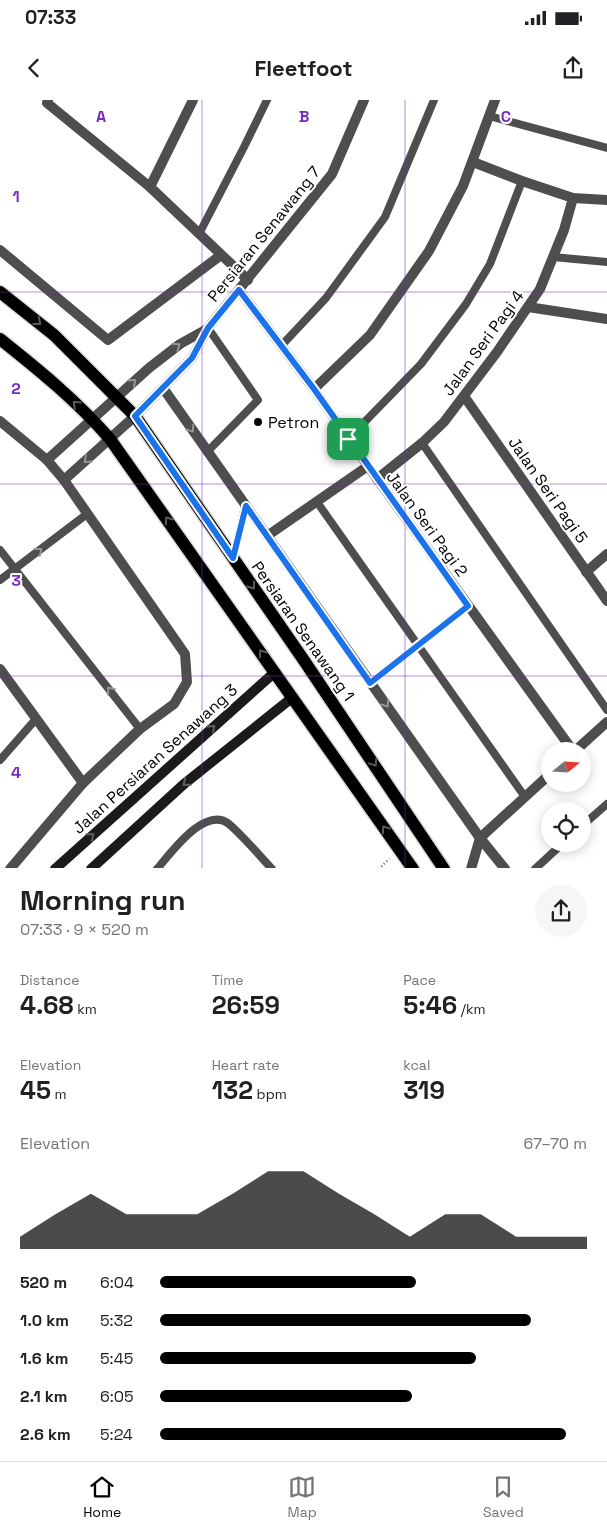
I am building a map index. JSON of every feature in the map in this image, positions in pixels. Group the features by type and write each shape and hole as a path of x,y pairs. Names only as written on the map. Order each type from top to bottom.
{"main road":[{"name":"Persiaran Senawang 1","path":"0,292 54,335 135,416 303,659 444,868"},
{"path":"0,339 51,380 93,419 110,439 413,868"}],"street":[{"path":"48,100 47,103 150,187 248,280"},
{"path":"150,187 194,100"},
{"name":"Persiaran Senawang 7","path":"208,328 332,174 364,100"},
{"path":"314,389 370,335 429,251 463,186 495,100"},
{"path":"473,162 573,198 607,200"},
{"name":"Jalan Seri Pagi 4","path":"377,479 422,443 444,422 528,307 540,289 564,230 573,198"},
{"path":"0,250 108,340 221,255"},
{"name":"Jalan Seri Pagi 2","path":"239,290 314,389 348,439 567,742"},
{"path":"528,307 607,319"},
{"path":"64,480 135,416 192,358 208,328"},
{"path":"46,460 149,368 180,344 208,328"},
{"path":"163,388 480,838 505,868"},
{"name":"Jalan Seri Pagi 5","path":"464,396 607,601"},
{"path":"0,421 46,460 64,480 185,654 187,682 174,704 140,729 83,783 10,868"},
{"path":"267,536 368,466"},
{"path":"586,572 607,554"},
{"path":"0,669 83,783"},
{"name":"Jalan Persiaran Senawang 3","path":"55,868 275,672"},
{"path":"91,868 184,784 292,697"},
{"path":"584,742 607,722"},
{"path":"471,868 480,838 541,782"}],"lane":[{"path":"199,234 267,100"},
{"path":"281,346 326,298 385,217 434,100"},
{"path":"489,116 607,148"},
{"path":"348,439 421,364 466,304 490,264 522,181"},
{"path":"553,257 607,262"},
{"path":"207,452 258,400 208,328"},
{"path":"422,443 607,710"},
{"path":"317,502 525,797"},
{"path":"233,558 246,506"},
{"path":"0,580 87,514"},
{"path":"0,550 140,729"},
{"path":"370,683 468,606"},
{"path":"0,760 36,719"},
{"path":"591,818 607,804"},
{"path":"157,868 189,832 205,822 215,819 228,822 272,868"},
{"path":"535,868 553,852"}],"place":[{"name":"Petron","path":"258,422"}],"route":[{"path":"239,290 314,389 348,439 468,606 370,683 246,506 233,558 135,416 192,358 208,328 239,290"}]}
